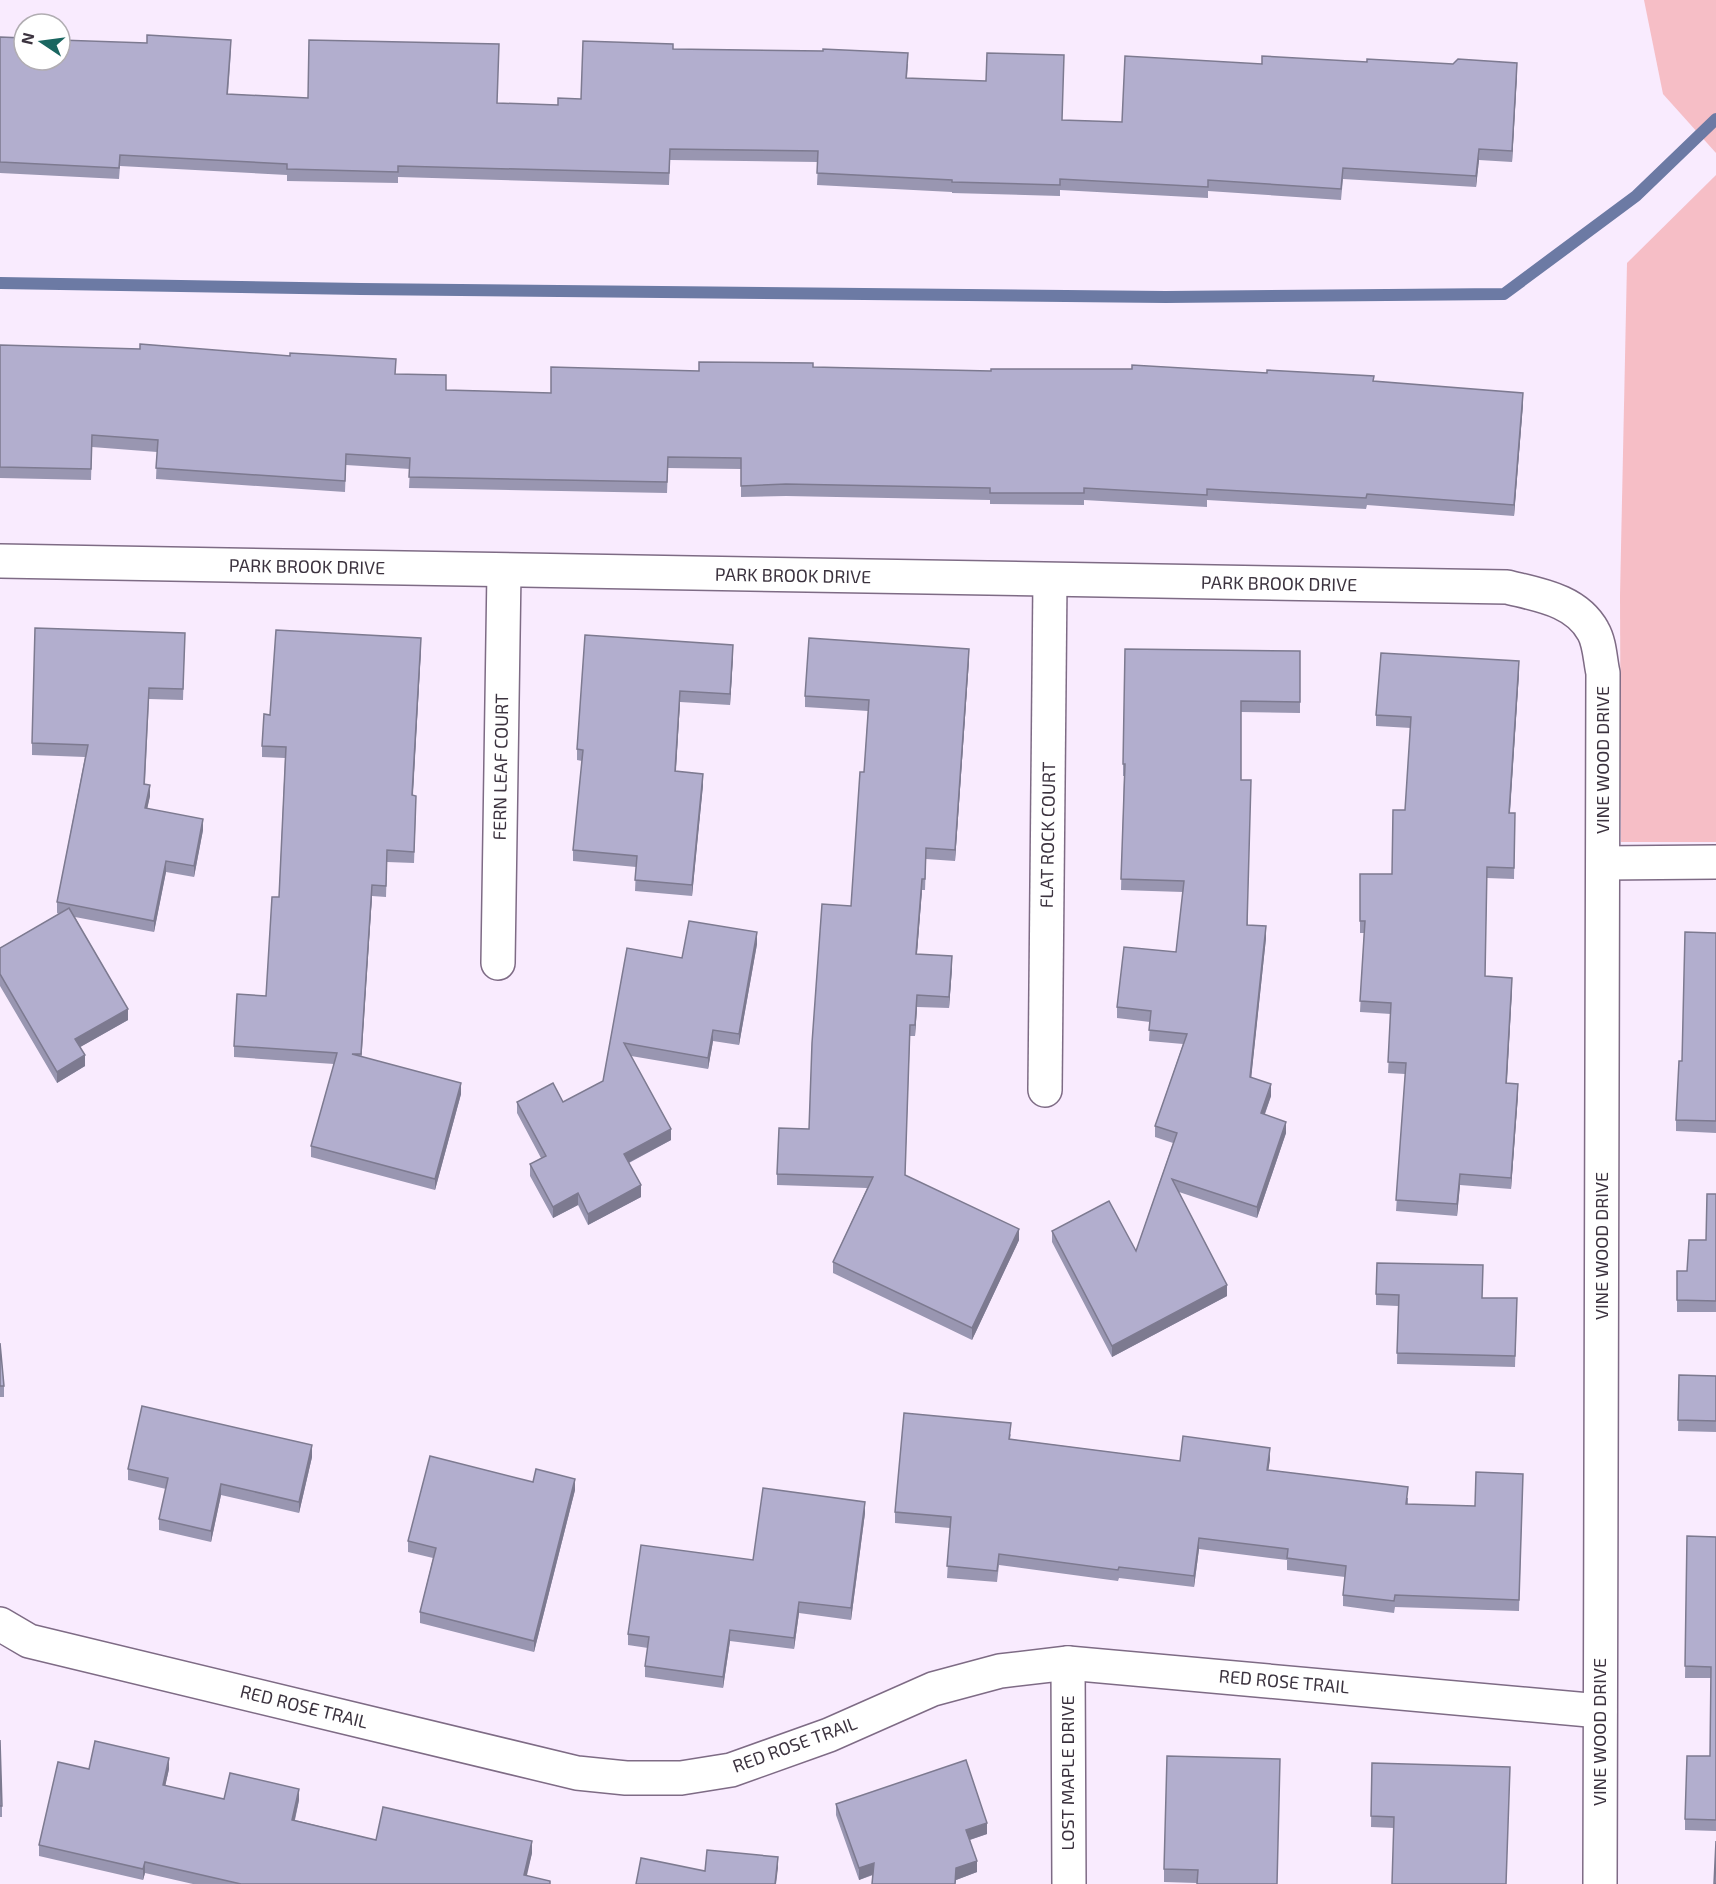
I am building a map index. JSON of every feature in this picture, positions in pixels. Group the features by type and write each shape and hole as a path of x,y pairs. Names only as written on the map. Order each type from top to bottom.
{"street":[{"name":"PARK BROOK DRIVE","path":"0,561 1507,587 1552,598 1580,613"},
{"name":"FERN LEAF COURT","path":"498,963 504,571"},
{"name":"FLAT ROCK COURT","path":"1045,1090 1050,580"},
{"name":"VINE WOOD DRIVE","path":"1580,613 1594,633 1603,673 1600,1884"},
{"path":"1603,862 1716,862"},
{"name":"RED ROSE TRAIL","path":"0,1624 29,1641 41,1644 577,1773 626,1778 681,1778 731,1770 829,1735 933,1689 1000,1671 1068,1663 1600,1711"},
{"name":"LOST MAPLE DRIVE","path":"1068,1663 1069,1884"}],"shaded area":[{"path":"1644,0 1716,0 1716,153 1663,94"},
{"path":"1716,175 1716,842 1621,842 1620,596 1627,263"}],"building":[{"path":"147,35 231,40 227,94 308,98 309,40 499,44 497,103 558,105 558,98 581,99 583,41 673,44 673,49 823,51 823,49 908,53 906,78 986,81 987,53 1064,55 1062,120 1122,122 1125,56 1262,64 1262,56 1367,62 1367,59 1453,64 1458,59 1517,63 1512,151 1479,149 1476,176 1343,168 1341,189 1208,180 1208,187 1060,179 1060,185 952,182 952,180 817,173 818,151 670,149 669,173 398,166 398,172 287,169 287,164 120,155 119,168 0,162 0,37 12,38 12,72 72,72 72,40 147,43"},
{"path":"140,344 290,356 290,353 396,359 395,374 446,375 446,390 551,393 551,367 699,371 699,362 813,363 813,367 991,371 991,369 1132,369 1132,365 1267,373 1267,370 1374,376 1373,381 1523,393 1514,505 1367,494 1366,498 1207,489 1207,495 1084,488 1084,493 990,493 990,488 786,484 741,486 741,458 668,457 667,482 409,477 410,458 346,454 345,481 156,468 158,440 92,435 91,469 0,467 0,345 140,349"},
{"path":"35,628 185,633 183,689 149,688 144,784 150,785 145,808 203,819 194,866 166,861 154,921 57,902 88,745 32,743"},
{"path":"276,630 421,638 412,795 416,796 414,852 387,850 386,886 372,885 361,1054 352,1054 461,1083 435,1179 311,1146 337,1053 234,1046 237,994 266,996 272,897 279,897 286,747 262,746 264,714 270,715"},
{"path":"585,635 733,645 730,694 680,691 675,771 703,774 692,885 635,880 637,856 573,850 583,750 577,749"},
{"path":"809,638 969,649 955,850 926,848 925,879 922,879 916,954 952,956 949,997 917,995 915,1025 910,1025 905,1175 1019,1229 972,1328 833,1262 873,1177 777,1174 779,1128 809,1129 812,1043 822,904 851,906 860,772 864,772 869,700 805,696"},
{"path":"1125,649 1300,651 1300,702 1241,701 1241,780 1251,780 1247,925 1266,926 1250,1077 1271,1084 1261,1113 1286,1122 1257,1207 1172,1179 1227,1285 1112,1346 1052,1231 1109,1201 1136,1251 1177,1133 1155,1126 1187,1034 1149,1030 1151,1011 1117,1007 1124,947 1176,952 1184,881 1121,879 1125,764 1123,764"},
{"path":"1381,653 1519,661 1509,813 1515,813 1514,868 1487,867 1485,976 1512,978 1506,1083 1518,1084 1511,1178 1460,1174 1457,1204 1396,1200 1406,1063 1388,1062 1391,1003 1360,1001 1365,921 1360,921 1360,874 1392,874 1393,810 1405,810 1411,717 1376,715"},
{"path":"69,908 128,1009 75,1039 85,1055 57,1072 0,974 0,948"},
{"path":"689,921 757,932 739,1034 713,1030 708,1058 624,1043 671,1129 624,1154 641,1185 588,1214 578,1193 553,1207 530,1164 546,1156 517,1102 553,1083 563,1102 603,1081 627,948 682,958"},
{"path":"1685,932 1716,933 1716,1121 1676,1120 1679,1061 1682,1061"},
{"path":"1707,1194 1716,1194 1716,1301 1677,1300 1677,1271 1687,1271 1689,1240 1706,1240"},
{"path":"1377,1263 1483,1265 1482,1298 1517,1298 1515,1356 1397,1353 1399,1295 1376,1294"},
{"path":"0,1343 4,1386 0,1386"},
{"path":"1679,1375 1716,1376 1716,1421 1678,1420"},
{"path":"142,1406 312,1445 299,1502 221,1484 211,1531 159,1519 168,1478 128,1469"},
{"path":"904,1413 1011,1423 1009,1439 1180,1461 1183,1436 1270,1448 1267,1470 1408,1487 1406,1504 1475,1506 1476,1472 1523,1474 1519,1600 1395,1595 1394,1601 1343,1595 1346,1566 1287,1558 1288,1549 1199,1538 1194,1576 1119,1567 1118,1570 999,1554 997,1571 947,1566 951,1517 895,1512"},
{"path":"430,1456 533,1482 536,1469 575,1479 534,1641 420,1612 436,1548 408,1541"},
{"path":"763,1488 865,1502 851,1608 799,1602 794,1638 730,1630 723,1677 645,1666 649,1637 628,1634 641,1545 753,1560"},
{"path":"1687,1536 1716,1537 1716,1820 1685,1819 1687,1756 1710,1756 1711,1667 1685,1666"},
{"path":"0,1740 2,1806 0,1806"},
{"path":"95,1741 169,1758 163,1785 224,1799 230,1773 299,1789 292,1820 376,1840 383,1807 532,1841 524,1875 550,1881 550,1884 241,1884 145,1862 143,1869 39,1845 58,1762 89,1769"},
{"path":"1167,1756 1280,1759 1277,1884 1197,1884 1198,1870 1164,1869"},
{"path":"966,1760 987,1823 966,1830 977,1861 956,1868 955,1884 872,1884 874,1863 859,1868 836,1804"},
{"path":"1372,1763 1510,1767 1506,1884 1392,1884 1394,1817 1371,1816"},
{"path":"1716,1841 1716,1884 1714,1884"},
{"path":"707,1850 778,1857 775,1884 636,1884 641,1858 705,1871"}],"waterway":[{"path":"0,283 1166,297 1504,294 1636,196 1716,119"}]}
